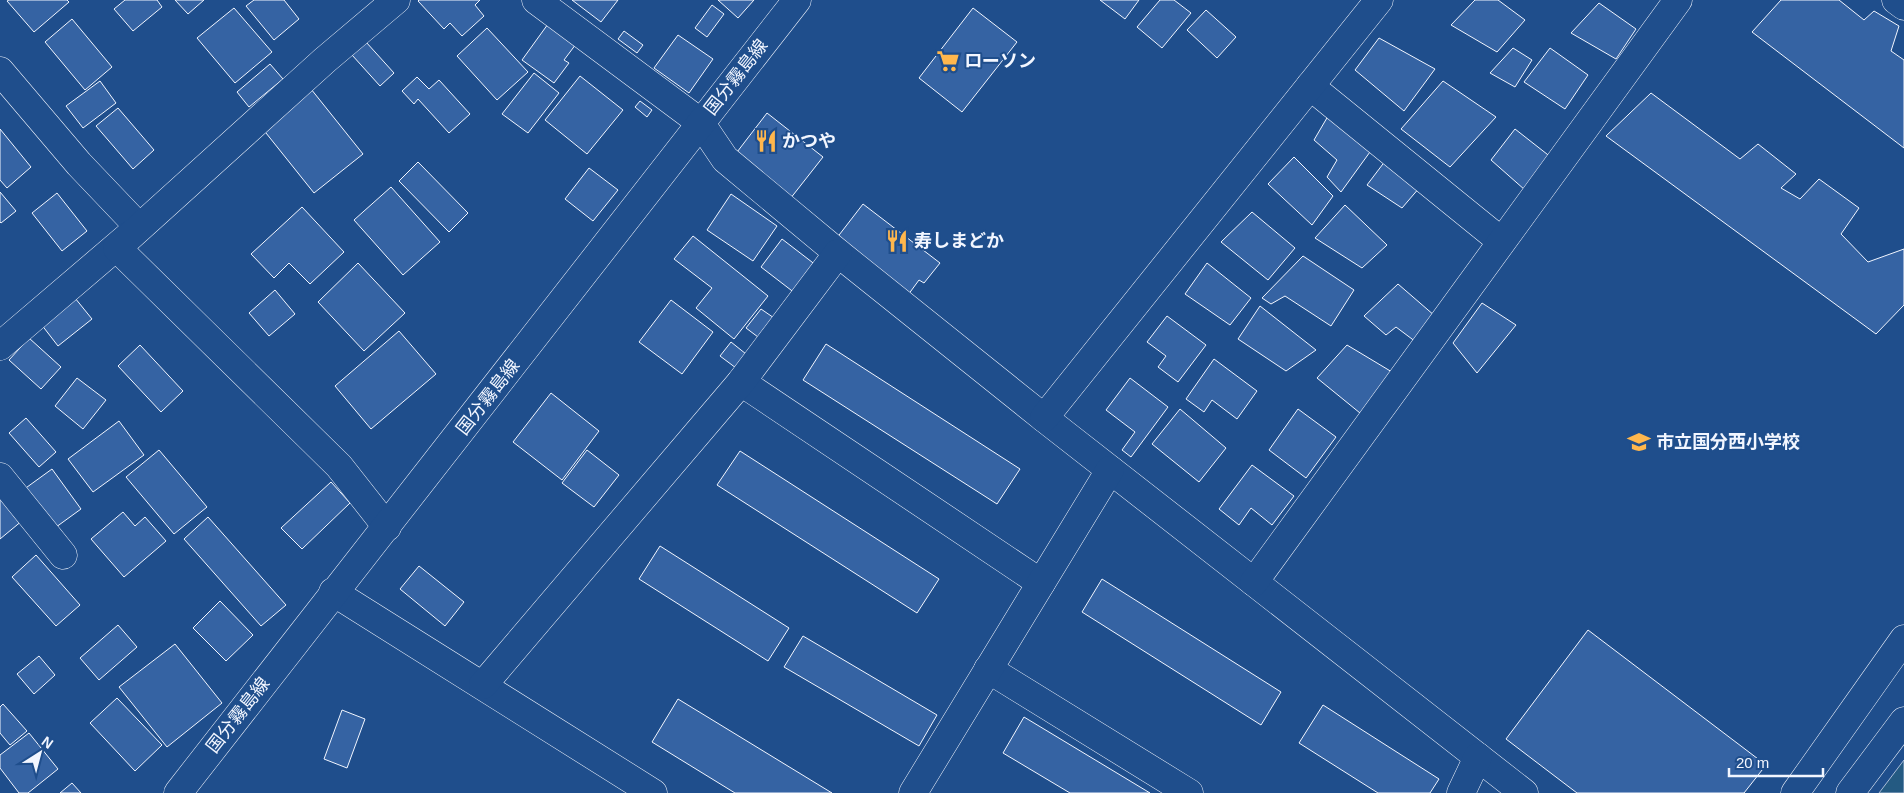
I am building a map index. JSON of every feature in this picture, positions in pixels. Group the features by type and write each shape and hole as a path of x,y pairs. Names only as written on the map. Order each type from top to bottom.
{"street":[{"path":"0,346 139,227 324,60 396,0"},
{"path":"536,0 700,122 725,159 838,253 1110,470 1524,793"},
{"name":"国分霧島線","path":"178,793 797,0"},
{"path":"1044,418 1379,0"},
{"path":"1254,582 1501,240 1678,0"},
{"path":"1896,0 1904,6"},
{"path":"0,71 79,164 139,227"},
{"path":"1310,86 1501,240"},
{"path":"139,227 117,248 339,466 387,527"},
{"path":"483,685 742,382 838,253"},
{"path":"742,382 1041,584"},
{"path":"924,789 988,670 1110,470"},
{"path":"0,477 63,555"},
{"path":"333,592 653,793"},
{"path":"1795,793 1904,639"},
{"path":"988,670 1189,793"},
{"path":"1850,793 1904,721"},
{"path":"1461,793 1478,757"}],"shaded area":[{"path":"1904,760 1904,793 1879,793"}],"building":[{"path":"67,0 69,2 34,32 7,1"},
{"path":"125,0 157,0 162,7 133,31 114,9"},
{"path":"175,0 204,0 188,14"},
{"path":"254,0 284,0 299,19 274,40 246,6"},
{"path":"419,0 480,0 475,5 484,16 462,36 450,23 444,29"},
{"path":"572,0 618,0 601,22"},
{"path":"718,0 754,0 738,18"},
{"path":"1100,0 1139,0 1125,19"},
{"path":"1160,0 1174,0 1191,13 1162,48 1137,27"},
{"path":"1475,0 1498,0 1525,20 1497,52 1451,25"},
{"path":"1781,0 1839,0 1864,20 1874,11 1899,26 1891,51 1904,60 1904,148 1752,32"},
{"path":"1599,3 1636,29 1616,59 1571,33"},
{"path":"712,5 724,14 707,37 695,28"},
{"path":"234,8 272,52 235,83 197,38"},
{"path":"973,8 1017,42 962,112 919,78"},
{"path":"1206,10 1236,37 1217,58 1187,30"},
{"path":"72,19 112,67 85,90 45,42"},
{"path":"548,24 576,44 564,60 569,63 554,83 522,60"},
{"path":"487,28 528,72 497,100 457,56"},
{"path":"624,31 643,45 637,53 618,39"},
{"path":"678,35 713,59 689,93 654,68"},
{"path":"1379,38 1435,69 1404,111 1355,70"},
{"path":"366,42 394,73 380,86 352,55"},
{"path":"1513,48 1532,60 1515,87 1490,73"},
{"path":"1550,48 1588,75 1565,109 1524,82"},
{"path":"270,64 283,79 249,107 237,92"},
{"path":"534,73 559,93 528,133 502,114"},
{"path":"580,76 623,110 587,154 545,120"},
{"path":"417,77 429,89 439,80 470,114 449,133 418,99 414,104 402,91"},
{"path":"100,81 116,103 83,128 66,106"},
{"path":"1443,81 1496,117 1450,167 1401,129"},
{"path":"311,89 363,154 314,193 262,128"},
{"path":"1651,93 1740,159 1758,144 1796,174 1781,188 1800,199 1819,179 1859,208 1841,234 1868,262 1904,249 1904,305 1876,334 1606,136"},
{"path":"640,101 652,110 647,117 635,107"},
{"path":"118,108 154,150 133,169 96,126"},
{"path":"1331,111 1375,145 1341,192 1327,177 1337,160 1314,140"},
{"path":"767,113 823,157 790,199 734,156"},
{"path":"0,129 31,167 7,188 0,180"},
{"path":"1515,129 1552,158 1525,190 1491,160"},
{"path":"1392,152 1426,180 1402,208 1367,185"},
{"path":"1294,157 1333,196 1312,225 1268,184"},
{"path":"418,162 468,213 449,232 399,181"},
{"path":"589,168 618,190 593,221 565,199"},
{"path":"391,187 440,242 403,275 354,220"},
{"path":"0,192 16,211 1,223 0,222"},
{"path":"57,193 87,231 62,251 32,213"},
{"path":"731,194 777,226 753,261 707,230"},
{"path":"863,204 940,263 924,283 919,280 908,295 836,239"},
{"path":"1345,205 1387,245 1362,268 1315,238"},
{"path":"302,207 344,252 310,284 289,263 274,278 251,254"},
{"path":"1252,212 1295,248 1268,280 1221,242"},
{"path":"693,236 768,296 734,339 696,308 712,288 674,259"},
{"path":"782,239 821,269 800,297 761,267"},
{"path":"1303,256 1354,290 1331,326 1285,296 1271,304 1262,298"},
{"path":"358,263 405,313 364,351 318,302"},
{"path":"1207,263 1251,298 1230,325 1185,294"},
{"path":"1398,284 1435,316 1416,342 1396,327 1386,335 1364,316"},
{"path":"275,290 295,314 269,336 249,313"},
{"path":"75,298 92,319 58,346 41,324"},
{"path":"671,300 713,332 682,374 639,342"},
{"path":"1482,303 1516,325 1477,373 1453,343"},
{"path":"1260,306 1316,350 1286,371 1238,339"},
{"path":"761,309 777,320 762,340 746,328"},
{"path":"1167,316 1206,345 1178,382 1158,367 1166,356 1147,342"},
{"path":"399,331 436,374 371,429 335,386"},
{"path":"29,338 61,367 41,389 9,360"},
{"path":"731,342 746,354 736,368 720,356"},
{"path":"826,344 1020,469 997,504 803,380"},
{"path":"140,345 183,391 161,412 118,366"},
{"path":"1347,345 1397,375 1360,413 1317,378"},
{"path":"1214,359 1257,391 1237,419 1212,400 1204,412 1186,399"},
{"path":"77,378 106,400 83,429 55,406"},
{"path":"1130,378 1168,407 1131,457 1122,450 1135,432 1106,410"},
{"path":"551,393 599,431 562,480 513,442"},
{"path":"1180,409 1226,448 1199,482 1152,444"},
{"path":"1298,409 1336,437 1306,478 1269,450"},
{"path":"26,418 56,452 39,467 9,433"},
{"path":"119,421 144,455 93,492 68,459"},
{"path":"159,450 207,507 174,534 126,477"},
{"path":"587,450 619,475 594,507 562,483"},
{"path":"740,451 939,579 917,613 717,485"},
{"path":"1252,465 1294,496 1272,525 1251,508 1239,525 1219,509"},
{"path":"52,469 81,509 52,530 23,490"},
{"path":"331,482 350,503 302,549 281,528"},
{"path":"0,496 23,520 0,539"},
{"path":"123,512 135,526 145,517 166,541 124,577 91,539"},
{"path":"208,517 286,605 261,626 184,539"},
{"path":"660,546 789,628 768,661 639,579"},
{"path":"36,555 80,605 56,626 12,577"},
{"path":"419,566 464,602 445,626 400,589"},
{"path":"1102,579 1281,692 1261,725 1082,612"},
{"path":"220,601 253,635 226,661 193,628"},
{"path":"118,625 137,647 99,680 80,658"},
{"path":"1588,630 1766,765 1744,793 1577,793 1506,739"},
{"path":"803,636 937,715 919,746 784,667"},
{"path":"175,644 222,703 167,747 119,687"},
{"path":"39,656 55,675 34,694 17,674"},
{"path":"117,698 162,745 135,771 90,723"},
{"path":"678,699 832,793 735,793 652,742"},
{"path":"3,704 27,731 10,745 0,733 0,707"},
{"path":"1323,705 1439,779 1430,793 1378,793 1299,743"},
{"path":"342,710 365,719 347,768 324,759"},
{"path":"1024,717 1150,793 1070,793 1003,753"},
{"path":"29,733 58,769 28,793 19,793 0,768 0,755"},
{"path":"72,783 81,793 60,793"}],"place":[{"name":"ローソン","path":"948,61"},
{"name":"かつや","path":"766,141"},
{"name":"寿しまどか","path":"897,241"},
{"name":"市立国分西小学校","path":"1639,442"}]}
